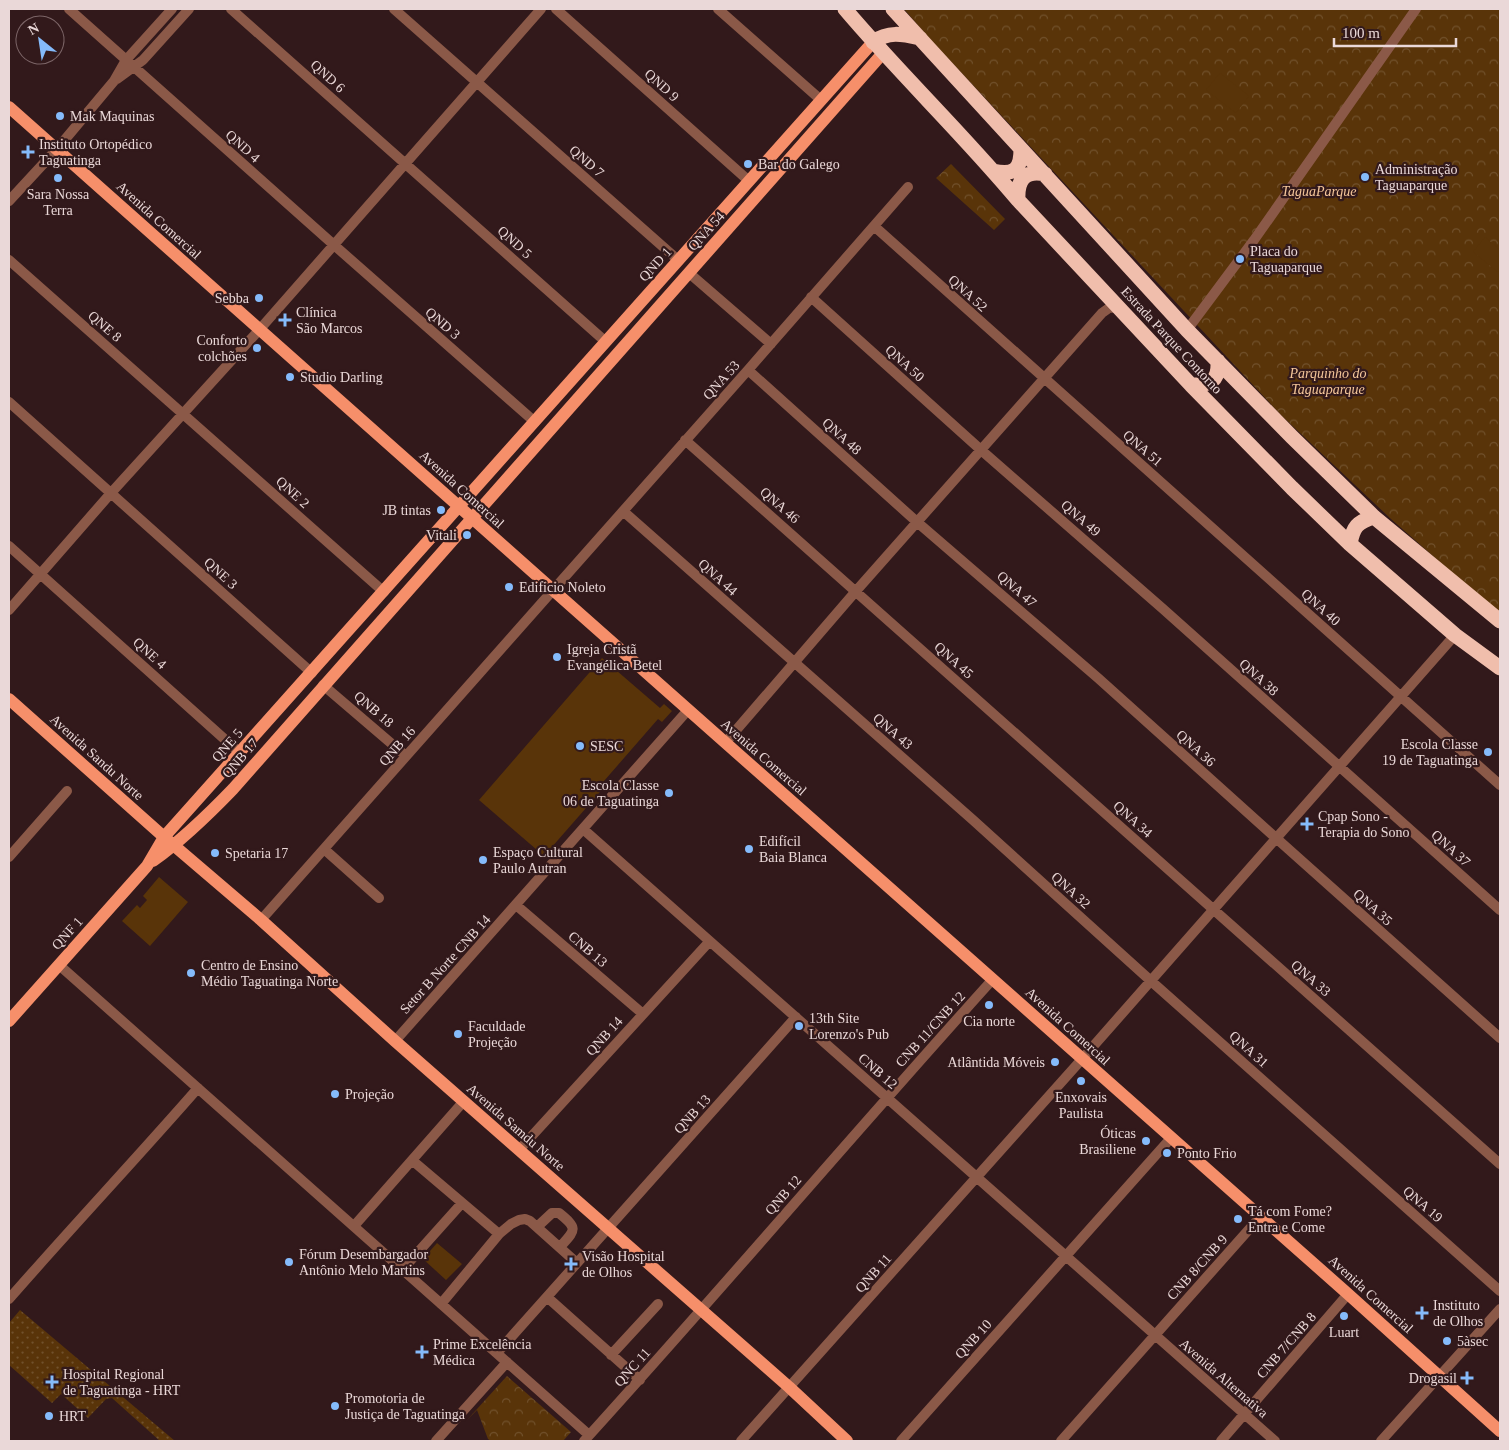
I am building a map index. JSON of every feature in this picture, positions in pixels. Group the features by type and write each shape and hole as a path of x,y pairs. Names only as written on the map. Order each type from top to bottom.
{"highway":[{"name":"Estrada Parque Contorno","path":"845,9 1018,200 1292,488 1350,544 1455,635 1500,668"},
{"name":"Estrada Parque Contorno","path":"893,9 1187,330 1292,438 1374,517 1500,621"},
{"path":"878,47 883,36 891,34 903,34 920,38"},
{"path":"993,171 1007,173 1014,170 1020,163 1021,149"},
{"path":"1018,200 1018,188 1026,176 1033,173 1045,174"},
{"path":"1191,384 1204,385 1214,379 1218,373 1218,361"},
{"path":"1350,544 1353,530 1358,524 1374,517"}],"main road":[{"name":"QND 1","path":"387,588 821,100 843,76 878,47"},
{"name":"QNA 54","path":"473,518 854,87 878,47"},
{"path":"843,76 848,76 854,87"},
{"name":"Avenida Comercial","path":"9,106 1500,1431"},
{"path":"649,293 650,300 661,304"},
{"path":"636,308 641,308 644,311 648,320"},
{"path":"503,457 510,469 516,469"},
{"path":"387,588 395,585 403,596 473,518"},
{"name":"QNE 5","path":"164,837 387,588"},
{"name":"QNB 17","path":"175,846 214,809 403,596"},
{"name":"Avenida Sandu Norte","path":"9,699 164,837"},
{"path":"219,777 224,786 232,789"},
{"path":"202,796 210,792 215,795 214,809"},
{"name":"Avenida Samdu Norte","path":"164,837 261,920 395,1041 789,1387 847,1441"},
{"name":"QNF 1","path":"9,1020 147,866 164,837"},
{"name":"QNF 1","path":"147,866 175,846"}],"street":[{"name":"QND 4","path":"69,9 334,245"},
{"path":"9,201 114,81 126,60 172,9"},
{"path":"114,81 135,67 189,9"},
{"name":"QND 6","path":"232,9 406,163"},
{"name":"QND 7","path":"394,9 678,260"},
{"path":"9,610 111,493 260,329 541,9"},
{"name":"QND 9","path":"556,9 749,181"},
{"path":"718,9 821,100"},
{"path":"1187,330 1254,240 1416,9"},
{"name":"QND 5","path":"406,163 606,342"},
{"name":"QNA 53","path":"553,590 908,187"},
{"name":"QNA 52","path":"874,226 1044,380"},
{"name":"QND 3","path":"334,245 535,422"},
{"name":"QNE 8","path":"9,260 183,413"},
{"path":"689,273 771,344"},
{"path":"1102,313 1106,294"},
{"name":"QNA 50","path":"810,297 981,450"},
{"path":"725,743 856,591 1102,313 1109,308 1119,307"},
{"name":"QNA 48","path":"748,370 917,522"},
{"name":"QNA 51","path":"1044,380 1223,537"},
{"name":"QNE 3","path":"9,402 312,673"},
{"name":"QNE 2","path":"183,413 387,588"},
{"name":"QNA 46","path":"685,440 856,591"},
{"name":"QNA 49","path":"981,450 1162,608"},
{"name":"QNA 44","path":"623,511 795,663"},
{"name":"QNA 47","path":"917,522 1098,678"},
{"name":"QNA 40","path":"1223,537 1500,786"},
{"name":"QNE 4","path":"9,546 240,752"},
{"name":"QNB 16","path":"261,920 553,590"},
{"name":"QNA 45","path":"856,591 1034,749"},
{"name":"QNA 38","path":"1162,608 1339,767"},
{"name":"QNB 11","path":"741,1441 1082,1059 1455,635"},
{"name":"QNA 43","path":"795,663 973,820"},
{"name":"QNA 36","path":"1098,678 1276,838"},
{"name":"QNB 18","path":"323,685 406,756"},
{"name":"Setor B Norte CNB 14","path":"395,1041 688,710"},
{"name":"QNA 34","path":"1034,749 1213,910"},
{"name":"QNA 37","path":"1339,767 1500,910"},
{"path":"9,857 68,791"},
{"name":"QNA 32","path":"973,820 1151,981"},
{"name":"CNB 12","path":"583,829 977,1176 1154,1335"},
{"name":"QNA 35","path":"1276,838 1500,1038"},
{"path":"324,849 379,898"},
{"name":"CNB 13","path":"516,905 643,1014"},
{"name":"QNA 33","path":"1213,910 1500,1164"},
{"name":"QNB 14","path":"520,1150 710,942"},
{"path":"59,964 497,1353 586,1438"},
{"name":"CNB 11/CNB 12","path":"887,1097 993,979"},
{"name":"QNA 31","path":"1151,981 1328,1138"},
{"name":"QNB 13","path":"497,1353 796,1017"},
{"path":"9,1299 129,1168 198,1088"},
{"name":"QNB 12","path":"700,1310 887,1097"},
{"path":"354,1226 464,1101"},
{"name":"QNB 10","path":"901,1441 1171,1138"},
{"name":"QNA 19","path":"1328,1138 1500,1291"},
{"path":"413,1161 500,1234"},
{"path":"402,1270 462,1203"},
{"path":"534,1224 552,1213 559,1213 572,1226 572,1233 560,1247"},
{"name":"CNB 8/CNB 9","path":"1061,1441 1260,1217"},
{"path":"441,1304 500,1234 518,1220 525,1219 534,1224 577,1263"},
{"name":"CNB 7/CNB 8","path":"1221,1441 1348,1294"},
{"path":"547,1297 640,1380"},
{"path":"612,1355 658,1304"},
{"path":"1381,1441 1500,1308"},
{"name":"QNC 11","path":"586,1438 640,1380 700,1310"},
{"name":"Avenida Alternativa","path":"1154,1335 1275,1441"},
{"path":"436,1441 507,1362"}],"green space":[{"name":"TaguaParque","path":"904,9 1500,9 1500,612 1391,519 1282,416"},
{"path":"1220,73 1249,96 1236,113 1206,90"},
{"path":"951,164 1005,219 994,230 936,178"},
{"path":"1485,237 1500,250 1500,268 1498,272 1473,252"},
{"name":"SESC","path":"602,658 660,708 664,704 672,711 662,722 658,719 604,781 607,784 544,856 479,800"},
{"path":"159,877 188,902 150,946 122,921 137,905 140,908 147,900 143,896"},
{"path":"437,1243 462,1264 446,1280 423,1259"},
{"path":"20,1310 175,1441 160,1441 112,1398 106,1399 88,1418 61,1394 52,1403 9,1365 9,1323"},
{"path":"507,1376 571,1432 563,1441 491,1441 488,1439 477,1410 467,1420"}],"place":[{"name":"Mak Maquinas","path":"60,116"},
{"name":"Instituto Ortopédico Taguatinga","path":"28,152"},
{"name":"Bar do Galego","path":"748,164"},
{"name":"Administração Taguaparque","path":"1365,177"},
{"name":"Sara Nossa Terra","path":"58,178"},
{"name":"Placa do Taguaparque","path":"1240,259"},
{"name":"Sebba","path":"259,298"},
{"name":"Clínica São Marcos","path":"285,320"},
{"name":"Conforto colchões","path":"257,348"},
{"name":"Studio Darling","path":"290,377"},
{"name":"JB tintas","path":"441,510"},
{"name":"Vitali","path":"467,535"},
{"name":"Edificio Noleto","path":"509,587"},
{"name":"Igreja Cristã Evangélica Betel","path":"557,657"},
{"name":"SESC","path":"580,746"},
{"name":"Escola Classe 19 de Taguatinga","path":"1488,752"},
{"name":"Escola Classe 06 de Taguatinga","path":"669,793"},
{"name":"Cpap Sono - Terapia do Sono","path":"1307,824"},
{"name":"Edifícil Baia Blanca","path":"749,849"},
{"name":"Spetaria 17","path":"215,853"},
{"name":"Espaço Cultural Paulo Autran","path":"483,860"},
{"name":"Centro de Ensino Médio Taguatinga Norte","path":"191,973"},
{"name":"Cia norte","path":"989,1005"},
{"name":"13th Site Lorenzo's Pub","path":"799,1026"},
{"name":"Faculdade Projeção","path":"458,1034"},
{"name":"Atlântida Móveis","path":"1055,1062"},
{"name":"Enxovais Paulista","path":"1081,1081"},
{"name":"Projeção","path":"335,1094"},
{"name":"Óticas Brasiliene","path":"1146,1141"},
{"name":"Ponto Frio","path":"1167,1153"},
{"name":"Tá com Fome? Entra e Come","path":"1238,1219"},
{"name":"Fórum Desembargador Antônio Melo Martins","path":"289,1262"},
{"name":"Visão Hospital de Olhos","path":"571,1264"},
{"name":"Instituto de Olhos","path":"1422,1313"},
{"name":"Luart","path":"1344,1316"},
{"name":"5àsec","path":"1447,1341"},
{"name":"Prime Excelência Médica","path":"422,1352"},
{"name":"Drogasil","path":"1467,1378"},
{"name":"Hospital Regional de Taguatinga - HRT","path":"52,1382"},
{"name":"Promotoria de Justiça de Taguatinga","path":"335,1406"},
{"name":"HRT","path":"49,1416"}],"park label":[{"name":"Parquinho do Taguaparque","path":"1328,382"}]}
